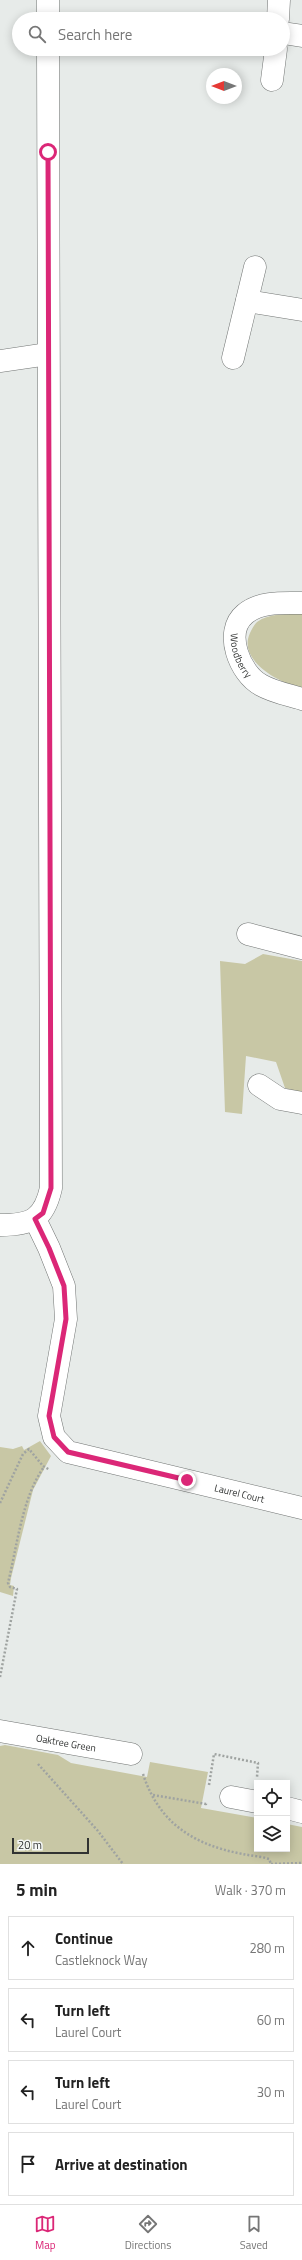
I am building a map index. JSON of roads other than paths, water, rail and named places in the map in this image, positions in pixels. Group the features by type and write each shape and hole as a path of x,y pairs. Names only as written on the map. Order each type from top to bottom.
{"street":[{"path":"48,0 48,12"},
{"path":"278,12 279,0"},
{"path":"290,34 302,36"},
{"path":"0,1225 18,1224 35,1219 43,1213 51,1188 48,56"},
{"path":"272,80 275,56"},
{"path":"233,358 255,267"},
{"path":"247,301 302,310"},
{"path":"0,361 48,354"},
{"name":"Woodberry","path":"302,603 267,604 245,614 235,634 236,650 241,664 250,676 261,685 302,699"},
{"path":"248,934 302,948"},
{"path":"259,1084 280,1099 302,1103"},
{"name":"Laurel Court","path":"35,1219 58,1269 65,1299 66,1319 49,1416 54,1437 62,1447 68,1452 302,1508"},
{"name":"Oaktree Green","path":"0,1731 131,1754"},
{"path":"231,1797 254,1801"},
{"path":"290,1809 302,1812"}]}
